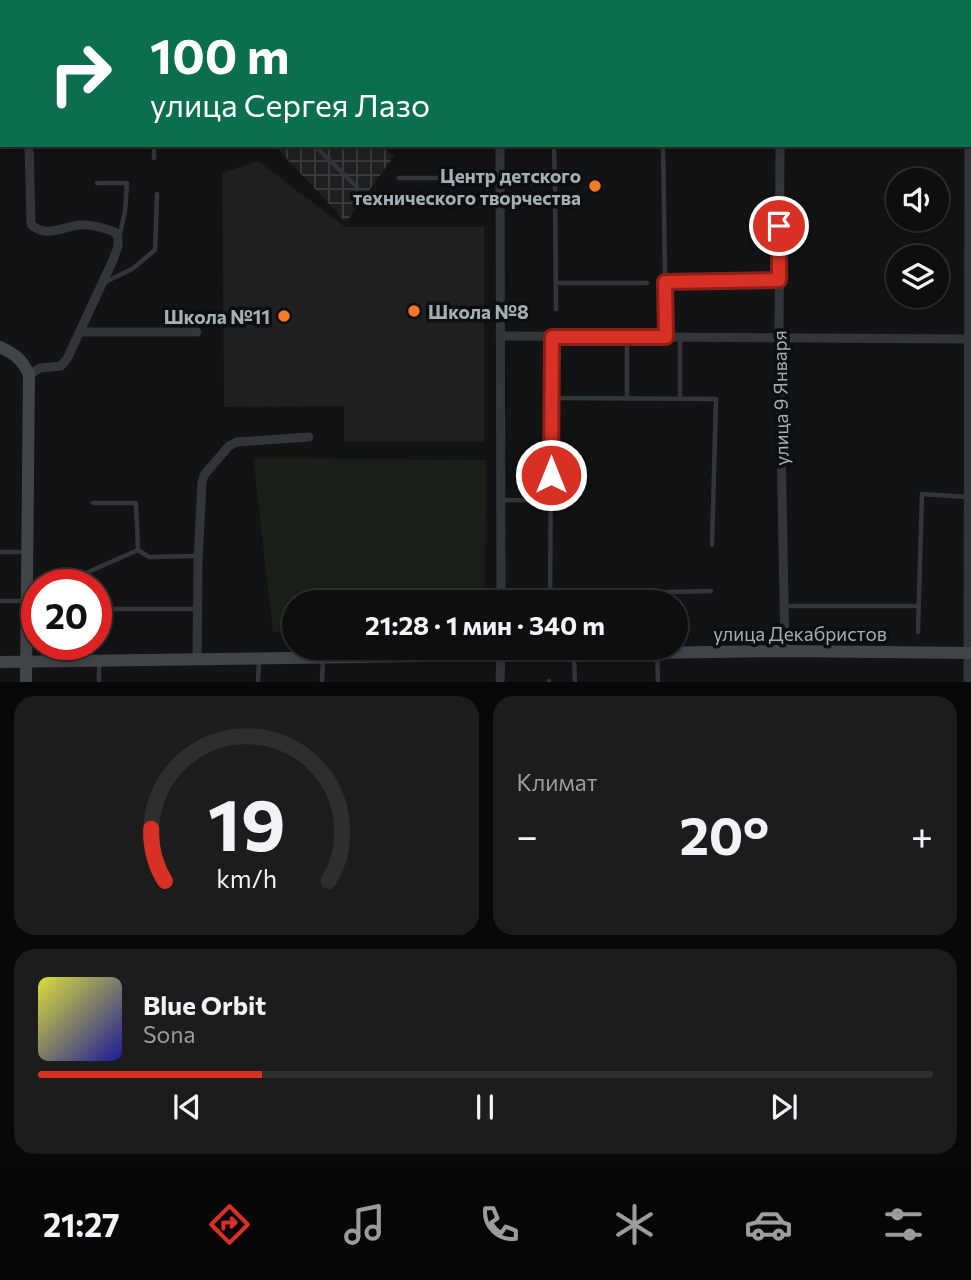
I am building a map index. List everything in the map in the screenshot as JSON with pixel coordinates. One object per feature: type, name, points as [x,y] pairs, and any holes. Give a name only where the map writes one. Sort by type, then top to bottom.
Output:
[{"type":"main road","points":[[0,347],[12,352],[24,362],[29,375],[27,569]]},
{"type":"main road","name":"улица Декабристов","points":[[688,653],[970,653]]},
{"type":"main road","name":"улица Декабристов","points":[[0,663],[282,659]]},
{"type":"main road","points":[[26,662],[26,681]]},
{"type":"street","points":[[29,147],[32,224],[36,230],[43,232],[82,225],[115,232],[118,238],[116,253],[80,332],[61,366],[40,368],[29,375]]},
{"type":"street","points":[[500,147],[501,590]]},
{"type":"street","name":"улица 9 Января","points":[[780,147],[779,337],[785,651]]},
{"type":"street","points":[[968,681],[971,403],[969,147]]},
{"type":"street","points":[[80,332],[197,332]]},
{"type":"street","points":[[500,337],[969,339]]},
{"type":"street","points":[[197,659],[198,556],[204,475],[229,446],[237,442],[309,437]]},
{"type":"street","points":[[500,681],[501,660]]},
{"type":"lane","points":[[154,147],[154,158]]},
{"type":"lane","points":[[316,147],[357,187]]},
{"type":"lane","points":[[554,147],[556,309]]},
{"type":"lane","points":[[663,147],[666,337]]},
{"type":"lane","points":[[399,178],[555,184]]},
{"type":"lane","points":[[97,183],[127,183],[125,212],[118,238]]},
{"type":"lane","points":[[102,283],[132,270],[155,250],[157,194]]},
{"type":"lane","points":[[665,282],[779,280]]},
{"type":"lane","points":[[556,283],[647,283]]},
{"type":"lane","points":[[550,590],[552,337]]},
{"type":"lane","points":[[627,337],[627,399]]},
{"type":"lane","points":[[680,337],[680,400]]},
{"type":"lane","points":[[551,398],[716,399],[712,545]]},
{"type":"lane","points":[[918,632],[922,494],[968,497]]},
{"type":"lane","points":[[500,500],[551,501]]},
{"type":"lane","points":[[93,503],[136,503],[138,550]]},
{"type":"lane","points":[[138,550],[149,556],[198,556]]},
{"type":"lane","points":[[95,569],[138,550]]},
{"type":"lane","points":[[0,552],[26,552]]},
{"type":"lane","points":[[688,592],[711,591]]},
{"type":"lane","points":[[0,601],[21,605]]},
{"type":"lane","points":[[784,606],[919,606]]},
{"type":"lane","points":[[112,609],[197,609]]},
{"type":"lane","points":[[258,681],[259,659]]},
{"type":"lane","points":[[322,681],[323,660]]},
{"type":"lane","points":[[574,660],[575,681]]},
{"type":"lane","points":[[657,660],[658,681]]},
{"type":"lane","points":[[99,661],[99,681]]},
{"type":"shaded area","points":[[276,147],[382,147],[394,156],[346,222]]},
{"type":"shaded area","points":[[258,161],[345,227],[484,227],[484,442],[344,442],[344,406],[224,407],[222,173]]},
{"type":"shaded area","points":[[253,458],[486,460],[485,590],[282,590],[282,632],[273,632]]},
{"type":"place","name":"Центр детского технического творчества","points":[[595,186]]},
{"type":"place","name":"Школа №8","points":[[414,311]]},
{"type":"place","name":"Школа №11","points":[[284,316]]},
{"type":"route","points":[[551,475],[552,337],[666,337],[665,282],[779,280],[779,226]]}]
